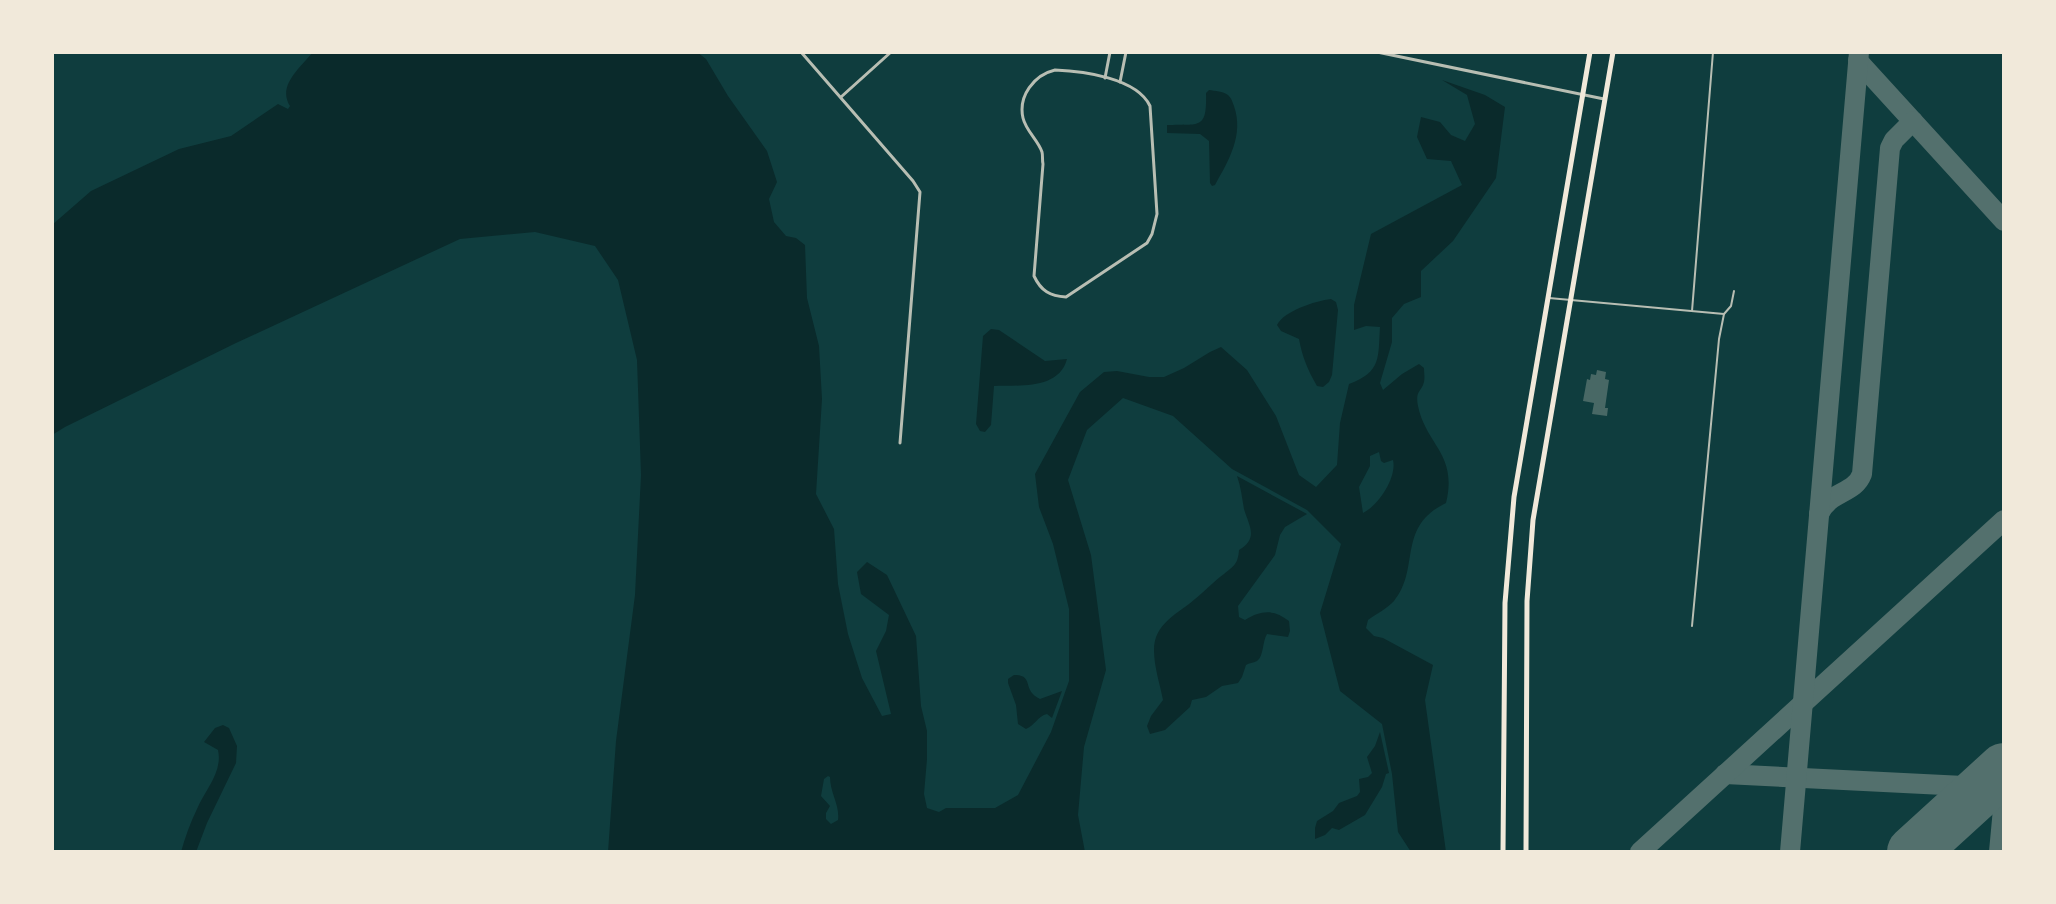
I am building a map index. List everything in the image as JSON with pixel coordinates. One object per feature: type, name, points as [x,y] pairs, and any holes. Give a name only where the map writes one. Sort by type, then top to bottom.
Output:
[{"type":"main road","points":[[1503,852],[1504,651],[1514,497],[1590,52]]},
{"type":"main road","points":[[1526,852],[1529,563],[1538,485],[1613,52]]},
{"type":"street","points":[[801,52],[920,192],[900,443]]},
{"type":"street","points":[[841,97],[891,52]]},
{"type":"street","points":[[1105,78],[1110,52]]},
{"type":"street","points":[[1120,82],[1126,52]]},
{"type":"street","points":[[1377,52],[1605,99]]},
{"type":"street","points":[[1055,70],[1069,70],[1120,82],[1135,88],[1150,106],[1157,214],[1152,234],[1139,249],[1074,292],[1066,297],[1055,296],[1046,293],[1034,276],[1043,164],[1042,151],[1022,117],[1023,103],[1034,80],[1055,70]]},
{"type":"lane","points":[[1692,311],[1713,52]]},
{"type":"lane","points":[[1692,626],[1719,339],[1724,314],[1731,306],[1734,291]]},
{"type":"lane","points":[[1548,298],[1724,314]]},
{"type":"water","points":[[313,52],[697,52],[706,59],[767,151],[777,182],[769,199],[774,222],[786,236],[796,238],[805,245],[807,298],[819,346],[822,399],[816,494],[834,529],[838,584],[848,634],[862,678],[882,716],[891,714],[876,651],[886,631],[889,615],[861,594],[857,572],[867,562],[887,575],[916,636],[921,706],[927,731],[924,794],[927,808],[939,812],[946,808],[995,808],[1018,795],[1051,732],[1069,681],[1069,609],[1053,544],[1039,507],[1035,474],[1080,392],[1104,372],[1164,377],[1221,347],[1247,370],[1276,416],[1299,475],[1316,487],[1337,465],[1340,423],[1349,384],[1373,369],[1378,355],[1380,327],[1366,326],[1354,330],[1354,305],[1371,234],[1462,185],[1451,161],[1427,159],[1417,137],[1421,117],[1440,122],[1451,135],[1465,141],[1475,124],[1467,95],[1442,80],[1485,95],[1505,107],[1496,178],[1453,241],[1421,271],[1421,297],[1404,304],[1392,318],[1392,342],[1380,383],[1383,390],[1419,364],[1424,368],[1418,406],[1448,473],[1446,503],[1421,524],[1411,549],[1402,588],[1391,604],[1368,620],[1366,628],[1374,636],[1433,665],[1425,700],[1446,852],[1411,852],[1398,832],[1392,774],[1382,724],[1340,691],[1320,613],[1341,544],[1307,510],[1232,469],[1173,416],[1123,398],[1087,430],[1068,480],[1091,555],[1106,670],[1084,747],[1078,815],[1085,852],[608,852],[616,741],[635,595],[641,475],[637,360],[618,280],[595,246],[535,232],[460,239],[236,343],[52,435],[52,225],[91,191],[179,149],[231,136],[278,104],[288,109],[288,84]],"holes":[[[1379,452],[1381,461],[1393,460],[1394,467],[1381,497],[1363,513],[1359,487],[1370,466],[1370,456]],[[828,776],[838,815],[838,820],[831,824],[826,819],[830,806],[821,796],[824,779]]]},
{"type":"water","points":[[1209,90],[1228,95],[1237,117],[1236,137],[1230,157],[1212,186],[1209,141],[1200,134],[1167,133],[1167,125],[1194,124],[1203,119]]},
{"type":"water","points":[[1331,299],[1336,302],[1338,310],[1332,375],[1323,387],[1317,386],[1311,375],[1299,339],[1281,331],[1277,325],[1293,311]]},
{"type":"water","points":[[991,329],[999,330],[1045,361],[1067,359],[1063,369],[1047,381],[994,386],[991,425],[985,432],[980,431],[976,424],[983,336]]},
{"type":"water","points":[[1237,476],[1307,514],[1285,527],[1275,555],[1238,606],[1239,617],[1245,620],[1267,612],[1283,617],[1289,621],[1288,637],[1267,634],[1259,659],[1246,665],[1238,683],[1222,686],[1206,697],[1192,700],[1190,707],[1165,730],[1150,734],[1147,726],[1163,700],[1154,656],[1158,633],[1168,620],[1233,567],[1239,550],[1251,536]]},
{"type":"water","points":[[1014,675],[1024,677],[1031,691],[1040,699],[1062,691],[1052,718],[1044,715],[1026,729],[1018,724],[1016,705],[1008,683]]},
{"type":"water","points":[[223,725],[229,728],[237,746],[236,763],[196,852],[181,852],[192,820],[218,766],[218,750],[204,742],[215,728]]},
{"type":"water","points":[[1380,732],[1389,773],[1365,815],[1339,830],[1332,828],[1315,839],[1317,821],[1339,803],[1357,796],[1360,792],[1359,779],[1372,773],[1367,757]]},
{"type":"building","points":[[1597,370],[1606,372],[1605,379],[1609,380],[1605,408],[1608,408],[1607,416],[1592,414],[1594,403],[1583,401],[1587,379],[1590,380],[1591,374],[1596,375]]},
{"type":"taxiway","points":[[1790,852],[1859,52]]},
{"type":"taxiway","points":[[1858,61],[2004,221]]},
{"type":"taxiway","points":[[1819,514],[1829,501],[1853,486],[1862,474],[1890,148],[1913,121]]},
{"type":"taxiway","points":[[1640,852],[2004,520]]},
{"type":"taxiway","points":[[1725,774],[2004,788]]},
{"type":"taxiway","points":[[1999,852],[2004,798]]},
{"type":"runway","points":[[1913,852],[2004,769]]}]
